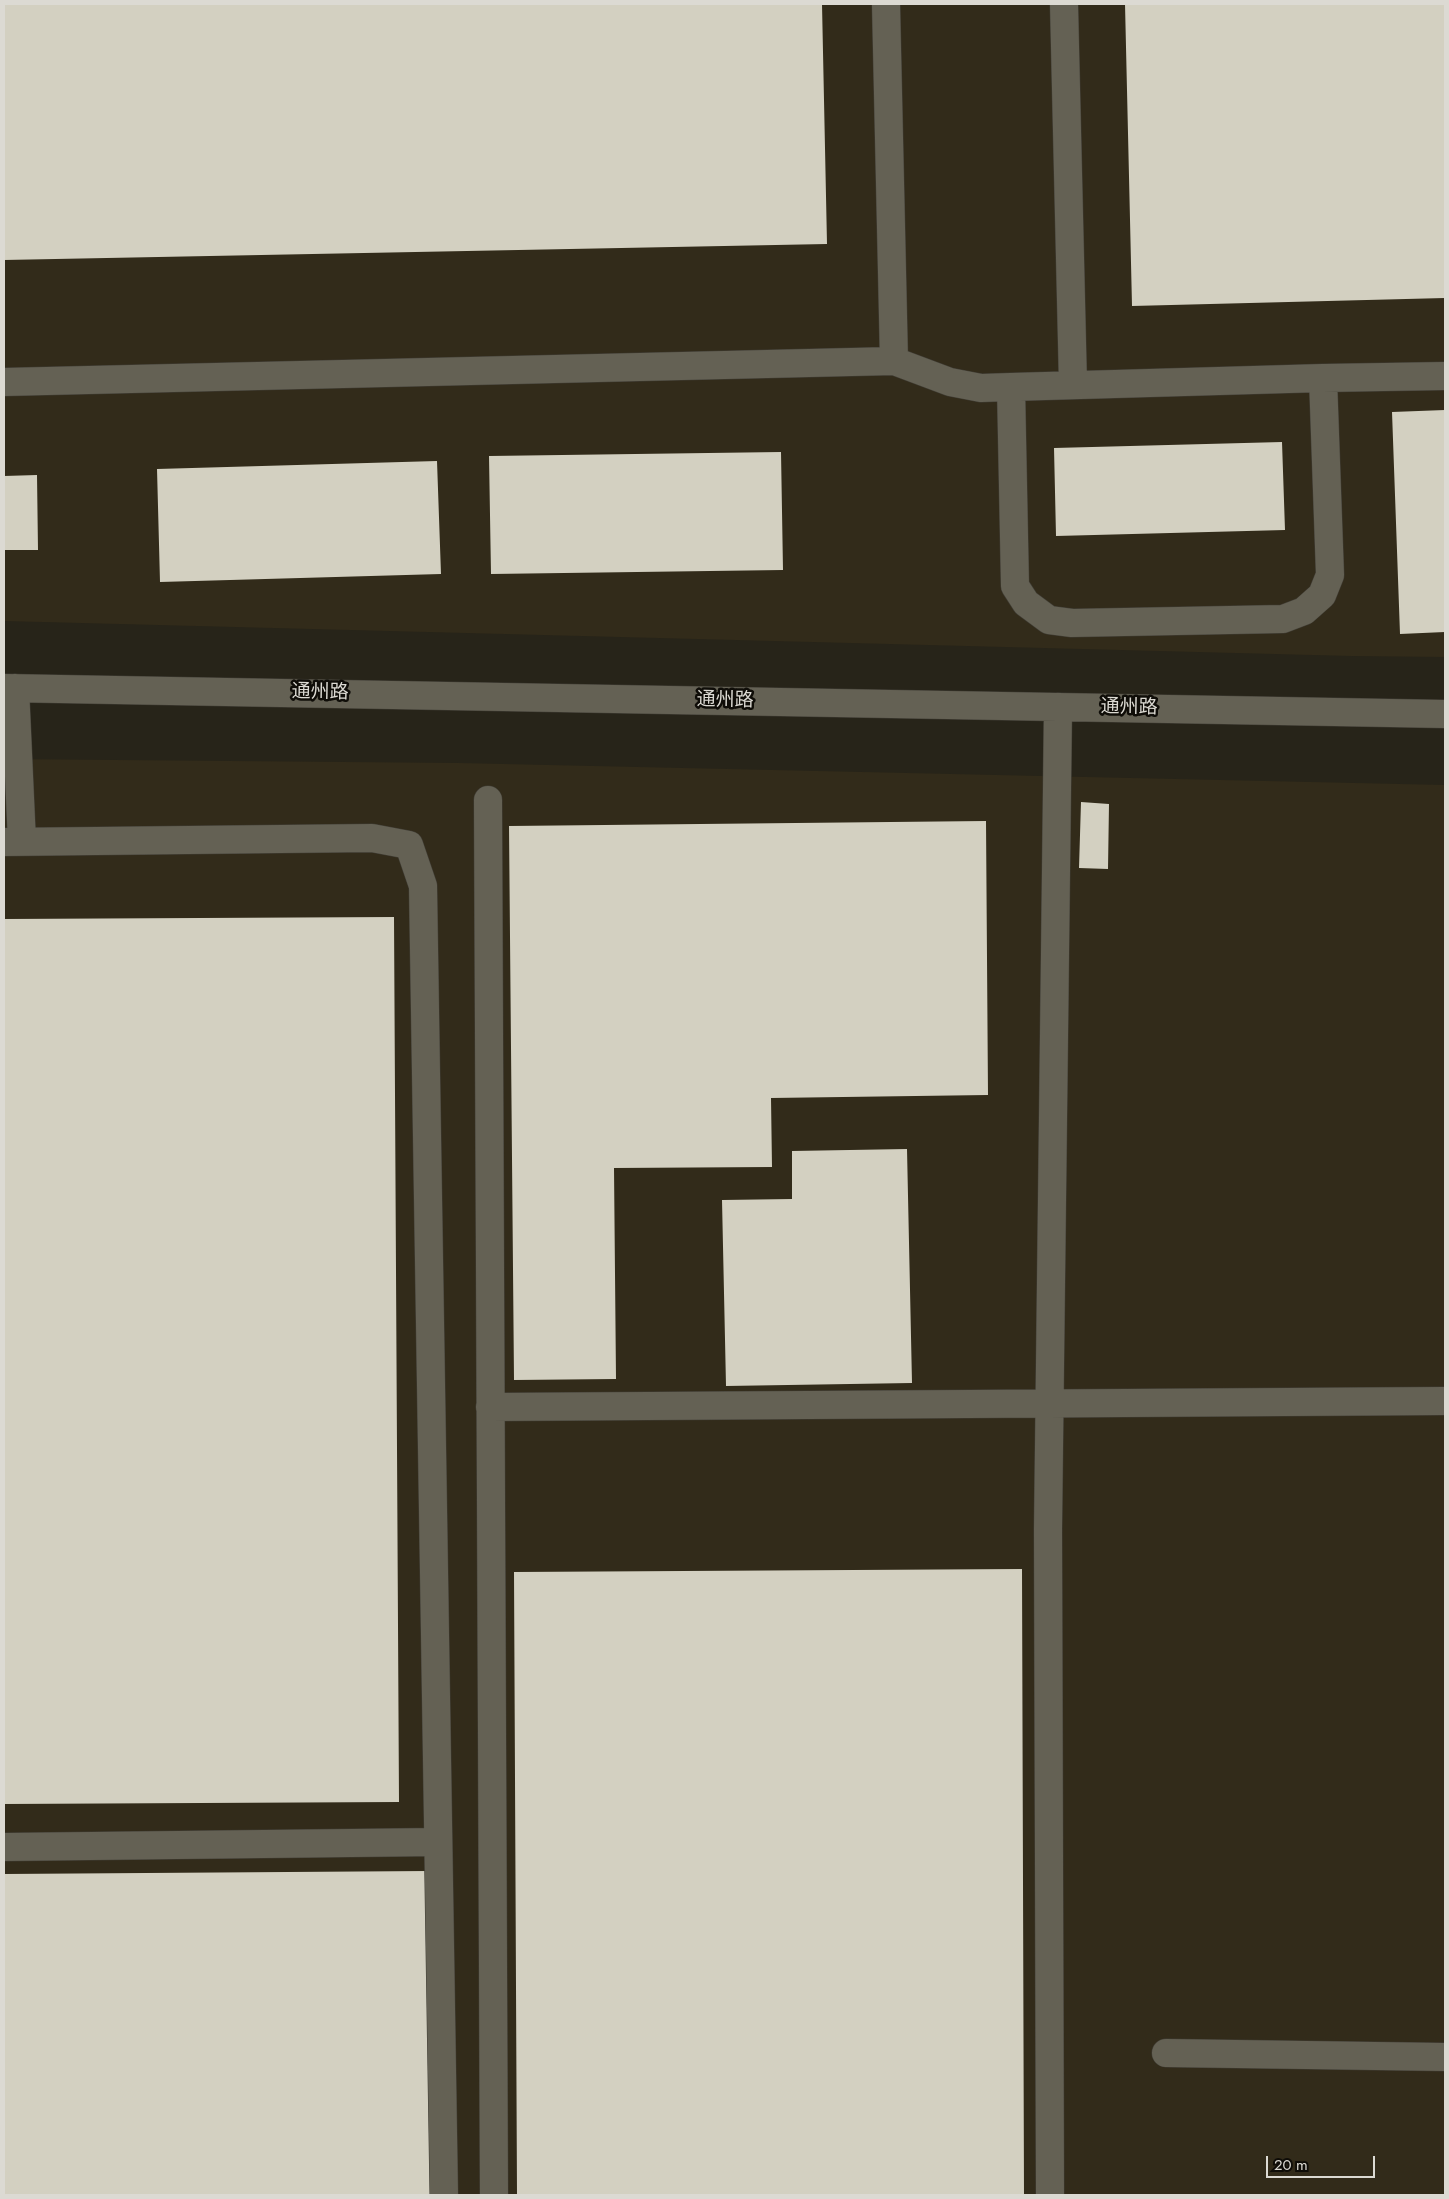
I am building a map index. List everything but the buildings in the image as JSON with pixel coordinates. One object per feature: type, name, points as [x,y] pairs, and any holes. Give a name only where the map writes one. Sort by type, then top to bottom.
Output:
[{"type":"street","points":[[886,4],[894,361]]},
{"type":"street","points":[[1064,4],[1073,385]]},
{"type":"street","points":[[4,382],[894,361],[950,382],[981,388],[1445,376]]},
{"type":"street","points":[[1011,387],[1015,586],[1026,603],[1050,620],[1072,623],[1283,619],[1304,612],[1322,595],[1330,576],[1323,378]]},
{"type":"street","points":[[9,688],[13,842],[372,838],[409,845],[423,886],[444,2195]]},
{"type":"street","name":"通州路","points":[[9,688],[1445,714]]},
{"type":"street","points":[[1050,2195],[1048,1529],[1058,707]]},
{"type":"street","points":[[488,800],[494,2195]]},
{"type":"street","points":[[490,1407],[1445,1401]]},
{"type":"street","points":[[4,1847],[438,1842]]},
{"type":"street","points":[[1166,2053],[1445,2057]]},
{"type":"shaded area","points":[[4,4],[1445,4],[1445,657],[4,621]]},
{"type":"shaded area","points":[[4,759],[459,763],[1445,785],[1445,2195],[4,2195]]}]
